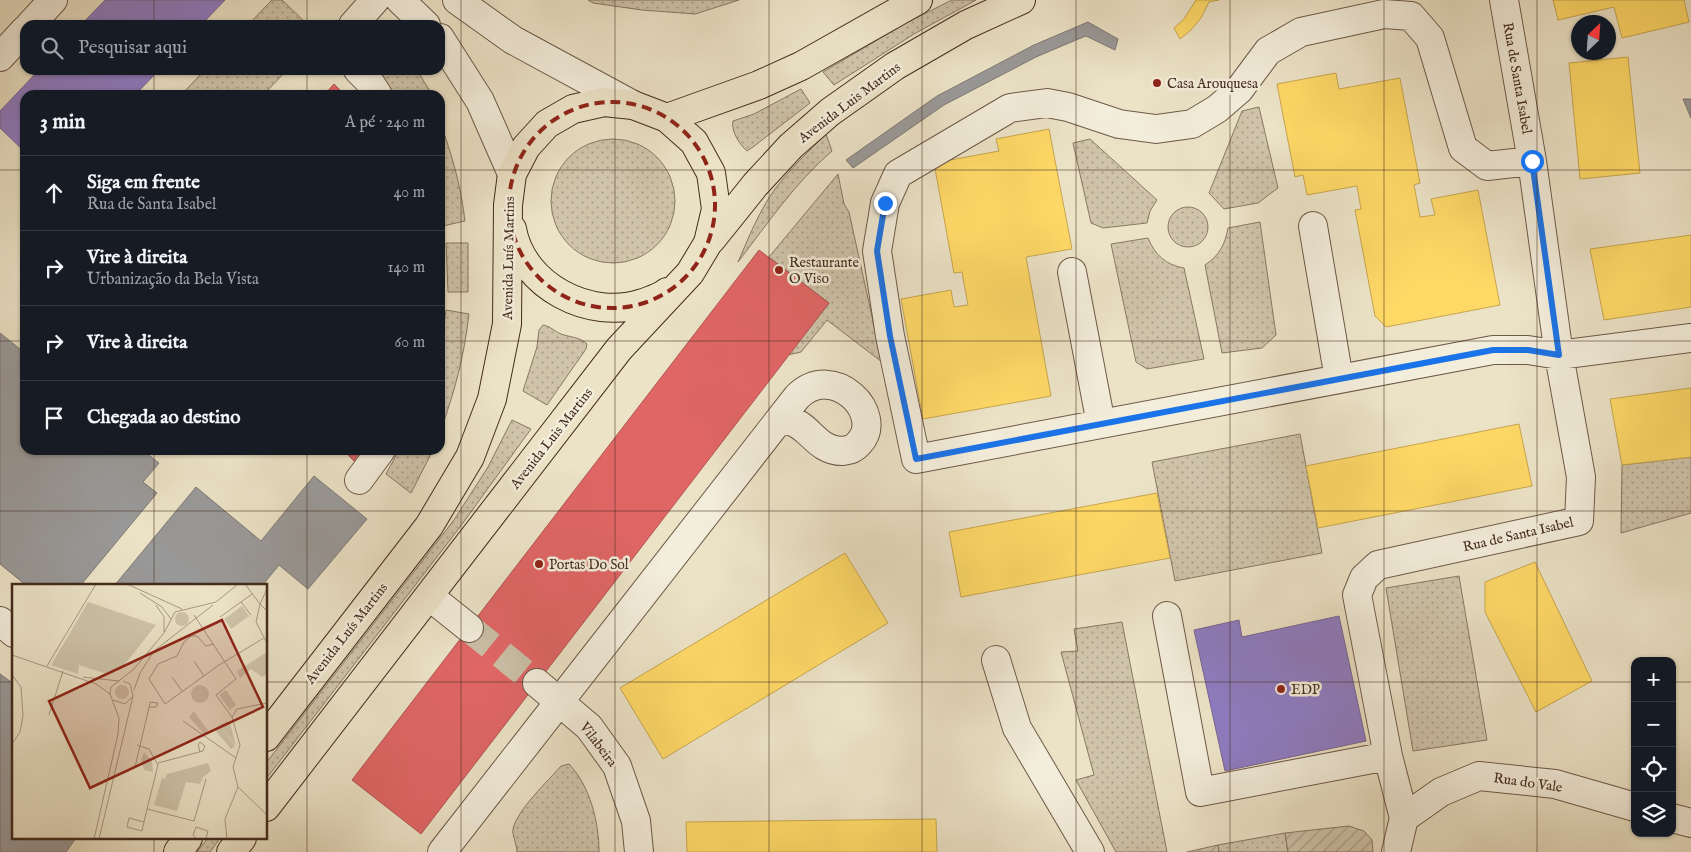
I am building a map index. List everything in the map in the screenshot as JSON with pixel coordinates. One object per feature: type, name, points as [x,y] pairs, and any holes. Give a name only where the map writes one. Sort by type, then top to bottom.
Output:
[{"type":"main road","points":[[508,205],[514,240],[532,271],[559,294],[592,307],[628,308],[662,296],[690,273],[708,243],[716,209],[711,173],[694,142],[667,118],[759,85],[801,66],[918,0]]},
{"type":"main road","name":"Avenida Luis Martins","points":[[708,243],[755,185],[791,146],[830,112],[895,66],[966,25],[1021,0]]},
{"type":"main road","name":"Avenida Luís Martins","points":[[268,734],[429,526],[470,457],[492,399],[507,324],[508,205],[512,174],[526,147],[547,124],[574,108],[604,102],[632,105],[667,118]]},
{"type":"main road","name":"Avenida Luis Martins","points":[[268,804],[619,349],[690,273]]},
{"type":"main road","points":[[231,852],[240,840]]},
{"type":"street","points":[[35,20],[53,0]]},
{"type":"street","points":[[357,20],[375,0]]},
{"type":"street","points":[[400,0],[421,20]]},
{"type":"street","points":[[457,0],[513,40],[632,105]]},
{"type":"street","name":"Rua de Santa Isabel","points":[[1404,818],[1388,756],[1357,595],[1364,578],[1378,565],[1579,521],[1581,477],[1559,355],[1532,161],[1504,0]]},
{"type":"street","points":[[1532,161],[1488,166],[1462,148],[1430,38],[1411,16],[1384,14],[1301,32],[1268,51],[1239,90],[1217,109],[1192,124],[1156,129],[1119,124],[1047,102],[1010,108],[898,174],[885,203],[877,251],[890,336],[916,459],[1493,350],[1528,350],[1559,355],[1691,338]]},
{"type":"street","points":[[0,57],[20,35]]},
{"type":"street","points":[[445,46],[480,101],[512,174]]},
{"type":"street","points":[[363,75],[375,90]]},
{"type":"street","points":[[1313,226],[1339,379]]},
{"type":"street","points":[[1072,272],[1101,424]]},
{"type":"street","points":[[442,852],[779,422]]},
{"type":"street","points":[[359,480],[377,455]]},
{"type":"street","points":[[429,596],[469,628]]},
{"type":"street","points":[[1167,616],[1200,792],[1388,756]]},
{"type":"street","points":[[0,621],[12,630]]},
{"type":"street","points":[[996,660],[1017,728],[1090,852]]},
{"type":"street","name":"Vilabeira","points":[[537,683],[589,727],[617,766],[636,821],[639,852]]},
{"type":"street","name":"Rua do Vale","points":[[1404,818],[1441,792],[1479,776],[1555,784],[1631,806]]},
{"type":"street","points":[[1396,852],[1404,818]]},
{"type":"street","points":[[1676,819],[1691,824]]},
{"type":"highlighted area","points":[[604,102],[633,105],[667,118],[694,142],[711,173],[716,209],[708,243],[690,273],[662,296],[628,308],[592,307],[559,294],[532,271],[514,240],[508,205],[512,174],[526,147],[547,124],[573,109]]},
{"type":"shaded area","points":[[272,0],[282,0],[303,20],[253,20]]},
{"type":"shaded area","points":[[588,0],[739,0],[695,14],[642,10],[593,3]]},
{"type":"shaded area","points":[[952,0],[976,0],[914,34],[834,85],[823,72],[908,22]]},
{"type":"shaded area","points":[[200,75],[282,75],[268,90],[186,90]]},
{"type":"shaded area","points":[[380,75],[420,75],[429,90],[391,90]]},
{"type":"shaded area","points":[[801,89],[810,103],[747,151],[736,137],[733,121],[754,114]]},
{"type":"shaded area","points":[[1259,107],[1278,188],[1258,203],[1224,209],[1209,193],[1242,111]]},
{"type":"shaded area","points":[[826,134],[832,151],[793,190],[738,262],[769,197],[793,168]]},
{"type":"shaded area","points":[[445,137],[456,171],[465,221],[445,226]]},
{"type":"shaded area","points":[[613,139],[637,143],[657,157],[671,177],[675,201],[671,225],[657,245],[637,259],[613,263],[589,259],[569,245],[555,225],[551,201],[555,177],[569,157],[589,143]]},
{"type":"shaded area","points":[[1090,139],[1157,200],[1150,211],[1147,223],[1103,228],[1091,223],[1073,143]]},
{"type":"shaded area","points":[[838,174],[844,204],[849,212],[882,362],[827,320],[801,352],[788,355],[829,303],[769,257]]},
{"type":"shaded area","points":[[1192,207],[1199,210],[1205,216],[1208,227],[1207,235],[1199,244],[1192,247],[1184,247],[1177,244],[1169,235],[1168,223],[1171,216],[1180,208]]},
{"type":"shaded area","points":[[1260,222],[1276,335],[1262,348],[1222,353],[1205,265],[1221,249],[1228,228]]},
{"type":"shaded area","points":[[1148,238],[1162,258],[1178,267],[1184,268],[1204,359],[1147,369],[1136,362],[1111,244]]},
{"type":"shaded area","points":[[446,243],[468,243],[468,292],[448,292]]},
{"type":"shaded area","points":[[446,310],[469,314],[458,374],[445,417]]},
{"type":"shaded area","points":[[543,325],[587,344],[586,349],[547,405],[523,391],[537,347],[539,330]]},
{"type":"shaded area","points":[[512,420],[531,429],[460,527],[268,776],[268,760],[454,520],[488,467]]},
{"type":"shaded area","points":[[1300,434],[1322,553],[1175,581],[1152,462]]},
{"type":"shaded area","points":[[396,455],[430,455],[411,493],[386,474]]},
{"type":"shaded area","points":[[1691,457],[1691,513],[1621,533],[1622,465]]},
{"type":"shaded area","points":[[1459,576],[1487,740],[1413,751],[1386,588]]},
{"type":"shaded area","points":[[1122,622],[1167,852],[1116,852],[1076,780],[1094,775],[1061,652],[1078,651],[1074,629]]},
{"type":"shaded area","points":[[569,764],[583,783],[592,805],[599,841],[599,852],[517,852],[513,829],[520,813],[561,766]]},
{"type":"shaded area","points":[[1349,826],[1364,831],[1372,840],[1373,852],[1288,852],[1285,833]]},
{"type":"shaded area","points":[[1285,833],[1288,852],[1219,852],[1218,845]]},
{"type":"shaded area","points":[[206,840],[219,840],[210,852],[197,852]]},
{"type":"shaded area","points":[[1218,845],[1219,852],[1187,852]]},
{"type":"building: Moradias","points":[[1196,0],[1219,0],[1209,2],[1201,18],[1180,39],[1174,28],[1184,19]]},
{"type":"building: Moradias","points":[[1553,0],[1684,0],[1689,22],[1622,38],[1614,7],[1580,15],[1571,15],[1571,17],[1558,20]]},
{"type":"building: Moradias","points":[[1628,57],[1640,173],[1580,179],[1569,63],[1616,60],[1616,58]]},
{"type":"building: Moradias","points":[[1336,73],[1339,89],[1400,78],[1420,183],[1414,185],[1420,217],[1435,215],[1431,199],[1478,190],[1500,305],[1386,327],[1375,316],[1355,210],[1361,209],[1357,186],[1307,195],[1303,175],[1295,177],[1277,84]]},
{"type":"building: Moradias","points":[[1049,129],[1072,249],[1026,257],[1051,396],[923,419],[901,299],[951,290],[954,307],[968,305],[962,272],[954,273],[934,163],[999,151],[996,139]]},
{"type":"building: Moradias","points":[[1691,235],[1691,307],[1604,320],[1590,249]]},
{"type":"building: Moradias","points":[[1691,388],[1691,457],[1622,465],[1610,399]]},
{"type":"building: Moradias","points":[[1519,424],[1532,486],[1318,528],[1306,466]]},
{"type":"building: Moradias","points":[[1157,493],[1170,558],[961,597],[949,532]]},
{"type":"building: Moradias","points":[[845,553],[888,623],[663,759],[620,688]]},
{"type":"building: Moradias","points":[[1535,562],[1592,681],[1536,712],[1485,612],[1485,582]]},
{"type":"building: Moradias","points":[[936,819],[937,852],[687,852],[686,822]]},
{"type":"building: Comércio","points":[[334,84],[340,90],[329,90]]},
{"type":"building: Comércio","points":[[759,250],[829,303],[421,834],[352,780]]},
{"type":"building: Comércio","points":[[348,455],[358,455],[354,461]]},
{"type":"building: Escritórios","points":[[105,0],[225,0],[206,20],[86,20]]},
{"type":"building: Escritórios","points":[[34,75],[154,75],[140,90],[20,90],[20,147],[0,128],[0,111]]},
{"type":"building: Escritórios","name":"EDP","points":[[1339,616],[1366,741],[1225,771],[1194,630],[1239,620],[1242,637]]},
{"type":"building: Indústria","points":[[1088,22],[1118,39],[1115,50],[1086,36],[1076,40],[1036,57],[944,105],[853,168],[846,160],[937,96],[1034,45]]},
{"type":"building: Indústria","points":[[1683,99],[1691,99],[1691,118]]},
{"type":"building: Indústria","points":[[0,333],[20,349],[20,455],[149,455],[159,463],[143,482],[157,493],[82,584],[25,584],[0,564]]},
{"type":"building: Indústria","points":[[314,476],[367,519],[308,589],[279,565],[264,584],[116,584],[196,487],[261,541]]},
{"type":"building: Indústria","points":[[0,674],[12,683],[12,840],[75,840],[66,852],[0,852]]},
{"type":"tunnel","points":[[469,628],[537,683]]},
{"type":"place","name":"Casa Arouquesa","points":[[1157,83]]},
{"type":"place","name":"Restaurante O Viso","points":[[779,270]]},
{"type":"place","name":"Portas Do Sol","points":[[539,564]]},
{"type":"place","name":"EDP","points":[[1281,689]]},
{"type":"route","points":[[885,203],[877,251],[890,336],[916,459],[1493,350],[1528,350],[1559,355],[1532,161]]}]
